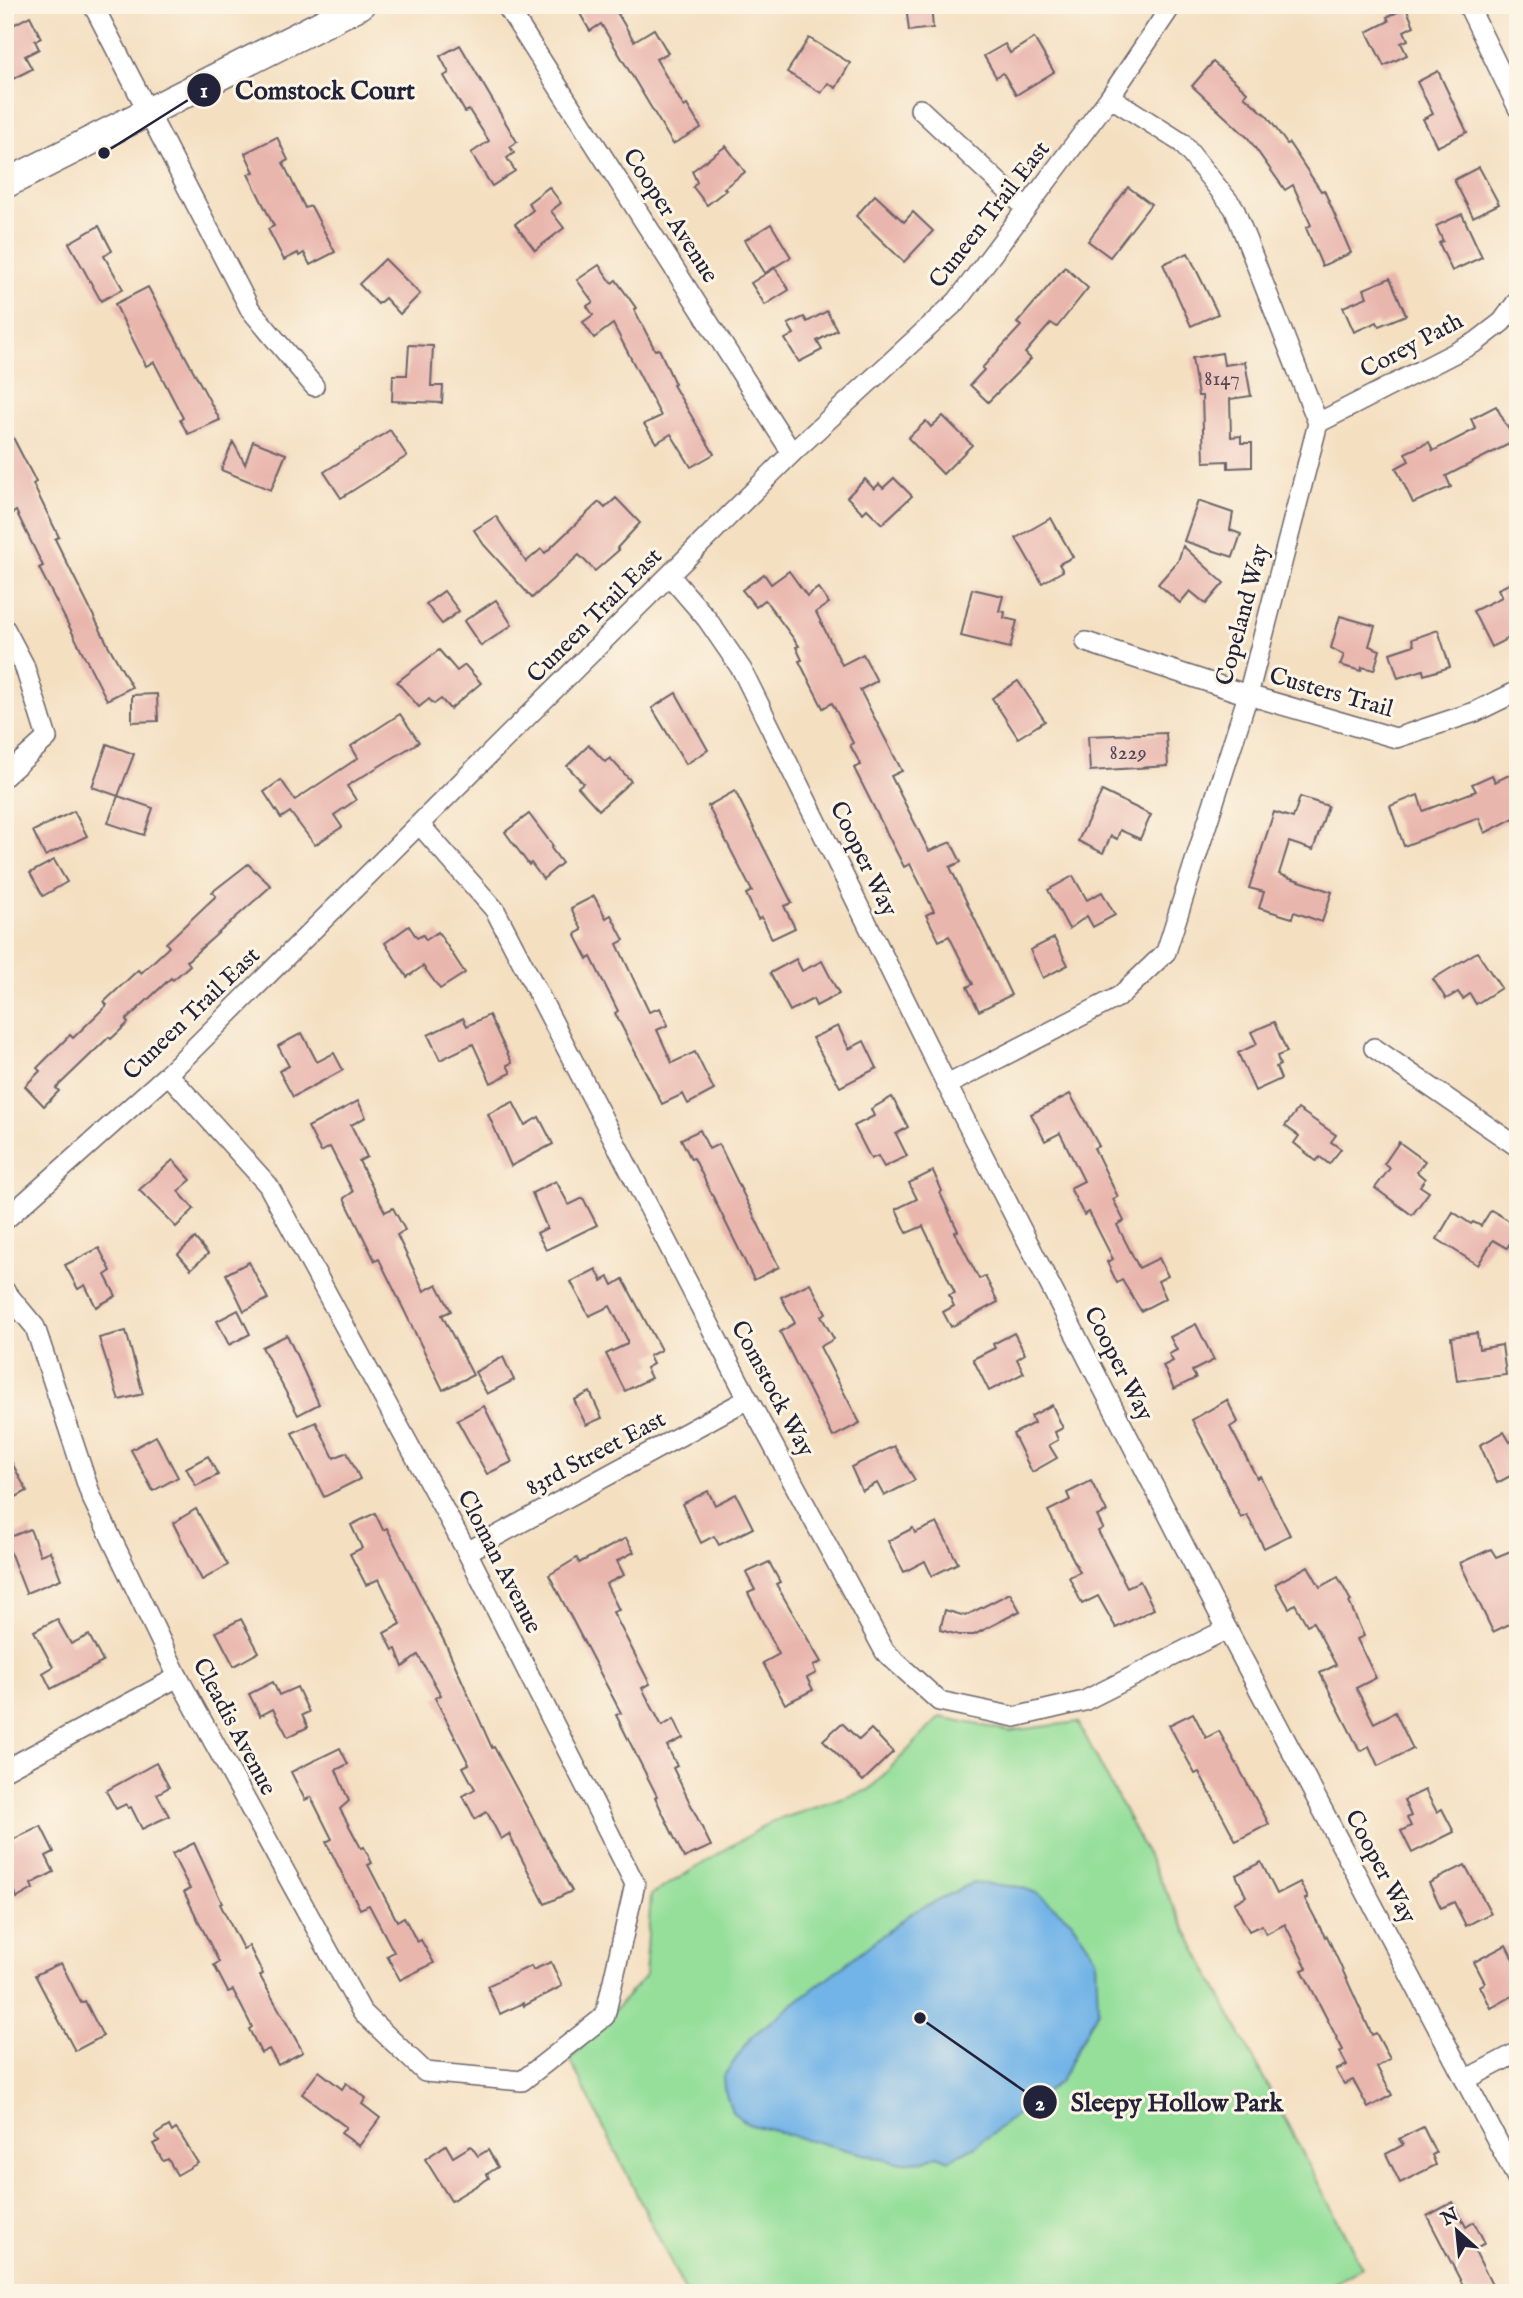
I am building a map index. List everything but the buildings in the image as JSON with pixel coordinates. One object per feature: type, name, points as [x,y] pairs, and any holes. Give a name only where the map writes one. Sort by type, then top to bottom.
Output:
[{"type":"street","points":[[93,5],[250,309],[314,386]]},
{"type":"street","points":[[5,184],[360,5]]},
{"type":"street","name":"Cooper Avenue","points":[[506,5],[792,453]]},
{"type":"street","name":"Cuneen Trail East","points":[[5,1220],[168,1074],[792,453],[957,301],[1110,97],[1172,5]]},
{"type":"street","points":[[1468,5],[1518,107]]},
{"type":"street","points":[[1110,97],[1182,143],[1234,208],[1318,423]]},
{"type":"street","points":[[920,109],[1026,208]]},
{"type":"street","name":"Corey Path","points":[[1318,423],[1476,342],[1502,322],[1518,300]]},
{"type":"street","name":"Copeland Way","points":[[947,1085],[1119,996],[1166,952],[1248,695],[1318,423]]},
{"type":"street","name":"Cooper Way","points":[[670,576],[707,620],[742,670],[947,1085],[1227,1629],[1518,2180]]},
{"type":"street","points":[[5,629],[24,665],[47,738],[5,776]]},
{"type":"street","name":"Custers Trail","points":[[1086,642],[1248,695],[1396,738],[1475,712],[1518,691]]},
{"type":"street","name":"Comstock Way","points":[[420,825],[495,910],[748,1399],[885,1652],[939,1701],[1015,1717],[1084,1701],[1227,1629]]},
{"type":"street","points":[[1374,1048],[1518,1147]]},
{"type":"street","name":"Cloman Avenue","points":[[168,1074],[268,1185],[467,1552],[635,1884],[605,2016],[522,2081]]},
{"type":"street","name":"Cleadis Avenue","points":[[5,1291],[35,1327],[91,1496],[178,1677],[362,2012],[425,2071],[522,2081]]},
{"type":"street","name":"83rd Street East","points":[[467,1552],[748,1399]]},
{"type":"street","points":[[5,1770],[178,1677]]},
{"type":"street","points":[[1465,2080],[1518,2052]]},
{"type":"green space","points":[[940,1717],[1009,1731],[1078,1722],[1362,2267],[1317,2293],[686,2293],[570,2060],[645,1976],[651,1895],[771,1822],[869,1790]]},
{"type":"water","points":[[972,1883],[1021,1887],[1039,1894],[1071,1921],[1096,1957],[1098,2010],[1060,2081],[976,2146],[949,2160],[938,2155],[925,2161],[897,2163],[748,2124],[732,2112],[723,2077],[752,2036],[911,1913]]},
{"type":"place","name":"Comstock Court","points":[[104,153]]},
{"type":"place","name":"Sleepy Hollow Park","points":[[920,2018]]}]
